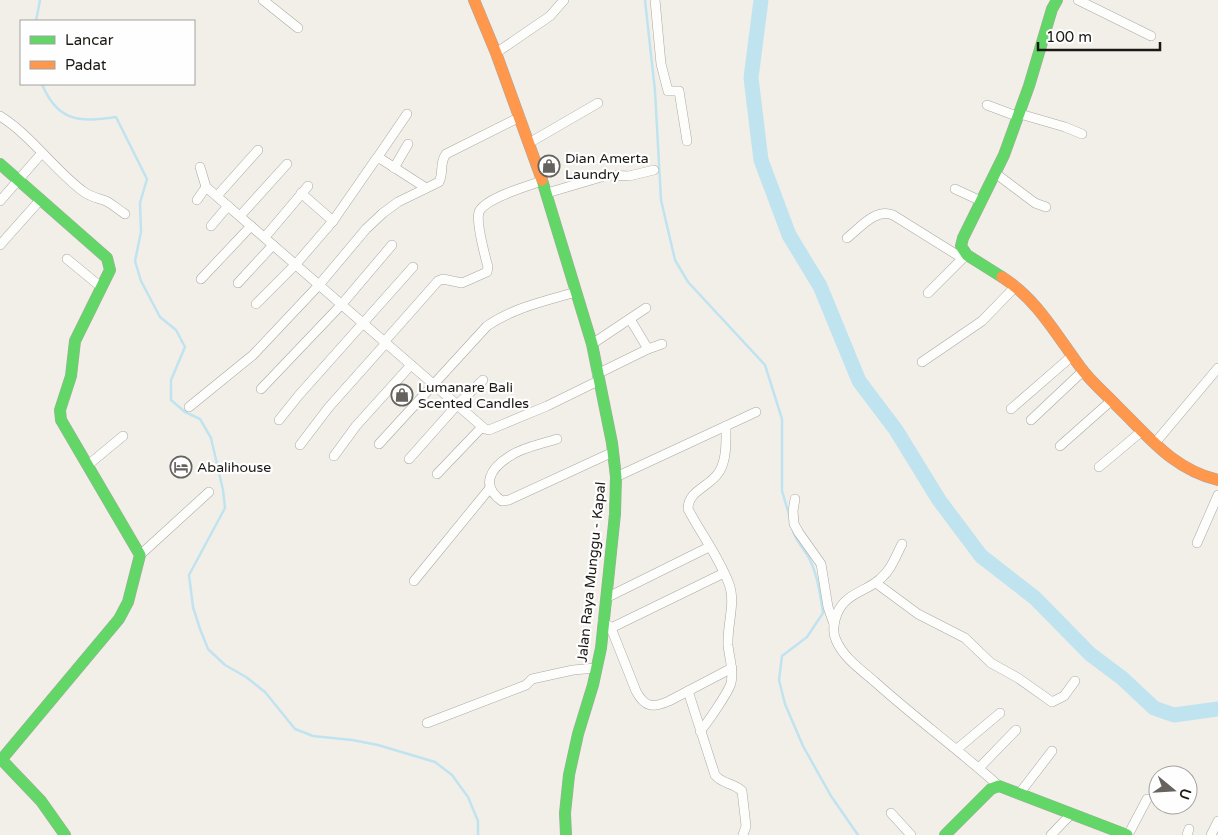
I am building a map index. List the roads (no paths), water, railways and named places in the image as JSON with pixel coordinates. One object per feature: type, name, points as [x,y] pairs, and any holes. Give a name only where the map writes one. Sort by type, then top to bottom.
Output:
[{"type":"street","points":[[263,0],[298,28]]},
{"type":"street","name":"Jalan Raya Munggu - Kapal","points":[[474,0],[496,53],[547,193],[592,344],[608,417],[616,476],[606,598],[607,625],[578,734],[569,776],[565,813],[566,835]]},
{"type":"street","points":[[496,53],[550,16],[564,0]]},
{"type":"street","points":[[655,0],[661,64],[668,91],[679,91],[688,140]]},
{"type":"street","points":[[964,256],[963,238],[1004,155],[1019,116],[1052,10],[1057,0]]},
{"type":"street","points":[[1078,0],[1150,36]]},
{"type":"street","points":[[529,143],[598,103]]},
{"type":"street","points":[[987,105],[1019,116],[1065,127],[1082,134]]},
{"type":"street","points":[[256,304],[296,264],[332,221],[407,114]]},
{"type":"street","points":[[0,116],[11,123],[41,154],[84,192],[107,202],[125,214]]},
{"type":"street","points":[[189,407],[253,355],[319,285],[366,229],[383,213],[398,202],[440,180],[442,161],[446,154],[520,117]]},
{"type":"street","points":[[394,168],[408,144]]},
{"type":"street","points":[[217,196],[258,150]]},
{"type":"street","points":[[0,201],[41,154]]},
{"type":"street","points":[[377,158],[426,188]]},
{"type":"street","points":[[0,164],[107,258],[110,265],[110,270],[75,341],[72,350],[70,380],[60,407],[60,414],[61,420],[140,555]]},
{"type":"street","points":[[240,216],[287,164]]},
{"type":"street","points":[[200,167],[206,187],[484,429]]},
{"type":"street","points":[[547,193],[608,175],[630,176],[654,170]]},
{"type":"street","points":[[995,173],[1035,203],[1046,207]]},
{"type":"street","points":[[300,445],[329,407],[438,282],[443,278],[462,284],[486,274],[488,267],[480,230],[479,212],[485,205],[509,193],[542,181]]},
{"type":"street","points":[[264,237],[308,186]]},
{"type":"street","points":[[197,200],[206,187]]},
{"type":"street","points":[[954,189],[981,201]]},
{"type":"street","points":[[302,193],[332,221]]},
{"type":"street","points":[[0,246],[41,199]]},
{"type":"street","points":[[211,226],[228,206]]},
{"type":"street","points":[[847,238],[870,219],[884,212],[893,215],[1016,286],[1037,307],[1083,371],[1167,456],[1196,474],[1218,480]]},
{"type":"street","points":[[201,279],[251,226]]},
{"type":"street","points":[[238,283],[273,244]]},
{"type":"street","points":[[261,389],[342,304],[392,245]]},
{"type":"street","points":[[928,293],[964,256]]},
{"type":"street","points":[[67,259],[101,287]]},
{"type":"street","points":[[279,420],[413,266]]},
{"type":"street","points":[[922,362],[982,321],[1016,286]]},
{"type":"street","points":[[379,444],[487,326],[499,318],[541,302],[576,292]]},
{"type":"street","points":[[592,344],[646,308]]},
{"type":"street","points":[[630,319],[648,349]]},
{"type":"street","points":[[438,474],[484,429],[547,406],[648,349],[662,344]]},
{"type":"street","points":[[1012,409],[1072,356]]},
{"type":"street","points":[[334,456],[356,426],[411,365]]},
{"type":"street","points":[[1155,444],[1218,368]]},
{"type":"street","points":[[1031,420],[1083,371]]},
{"type":"street","points":[[409,459],[457,405],[483,380]]},
{"type":"street","points":[[1060,446],[1112,400]]},
{"type":"street","points":[[616,476],[756,412]]},
{"type":"street","points":[[700,731],[730,686],[732,668],[728,634],[732,597],[730,585],[688,510],[688,504],[691,496],[714,480],[721,470],[724,459],[726,426]]},
{"type":"street","points":[[1099,467],[1142,431]]},
{"type":"street","points":[[88,465],[123,436]]},
{"type":"street","points":[[557,439],[510,456],[491,475],[490,488],[500,499],[506,501],[613,452]]},
{"type":"street","points":[[414,581],[490,488]]},
{"type":"street","points":[[64,835],[41,801],[2,763],[119,619],[128,602],[140,555],[209,492]]},
{"type":"street","points":[[1197,543],[1218,495]]},
{"type":"street","points":[[795,499],[792,511],[794,524],[821,564],[828,607],[834,624],[835,638],[842,651],[888,694],[957,749],[999,786],[1127,835],[1147,799]]},
{"type":"street","points":[[834,624],[837,612],[848,598],[876,583],[885,574],[902,544]]},
{"type":"street","points":[[606,598],[710,547]]},
{"type":"street","points":[[724,573],[607,625],[636,692],[646,704],[652,706],[659,705],[732,668]]},
{"type":"street","points":[[876,583],[918,614],[965,638],[991,663],[1018,678],[1052,702],[1064,696],[1075,681]]},
{"type":"street","points":[[427,723],[526,685],[532,679],[572,670],[596,668]]},
{"type":"street","points":[[688,691],[715,775],[725,783],[735,786],[742,791],[746,826],[743,835]]},
{"type":"street","points":[[957,749],[1000,714]]},
{"type":"street","points":[[979,768],[1016,730]]},
{"type":"street","points":[[1019,794],[1052,751]]},
{"type":"street","points":[[945,835],[991,789],[999,786]]},
{"type":"street","points":[[891,813],[911,835]]},
{"type":"street","points":[[1051,835],[1071,814]]},
{"type":"street","points":[[1211,835],[1218,821]]},
{"type":"waterway","points":[[36,20],[40,0]]},
{"type":"waterway","points":[[645,0],[655,91],[661,200],[675,260],[688,282],[765,365],[782,419],[782,491],[790,518]]},
{"type":"waterway","points":[[761,0],[751,78],[761,160],[789,235],[820,286],[859,381],[896,430],[939,500],[981,556],[1035,598],[1090,654],[1122,678],[1154,708],[1174,715],[1218,709]]},
{"type":"waterway","points":[[42,85],[55,106],[71,117],[91,120],[116,117],[147,179],[140,203],[141,232],[135,261],[141,281],[160,317],[176,330],[185,347],[171,380],[171,400],[185,412],[200,419],[211,438],[223,490],[225,508],[189,575],[193,607],[208,649],[225,665],[246,677],[265,692],[295,729],[313,736],[378,745],[435,762],[452,775],[468,797],[478,821],[478,835]]},
{"type":"waterway","points":[[793,531],[815,572],[823,613],[807,637],[782,656],[779,680],[785,704],[803,746],[831,796],[858,835]]},
{"type":"place","name":"Dian Amerta Laundry","points":[[549,166]]},
{"type":"place","name":"Lumanare Bali Scented Candles","points":[[402,395]]},
{"type":"place","name":"Abalihouse","points":[[181,467]]}]
